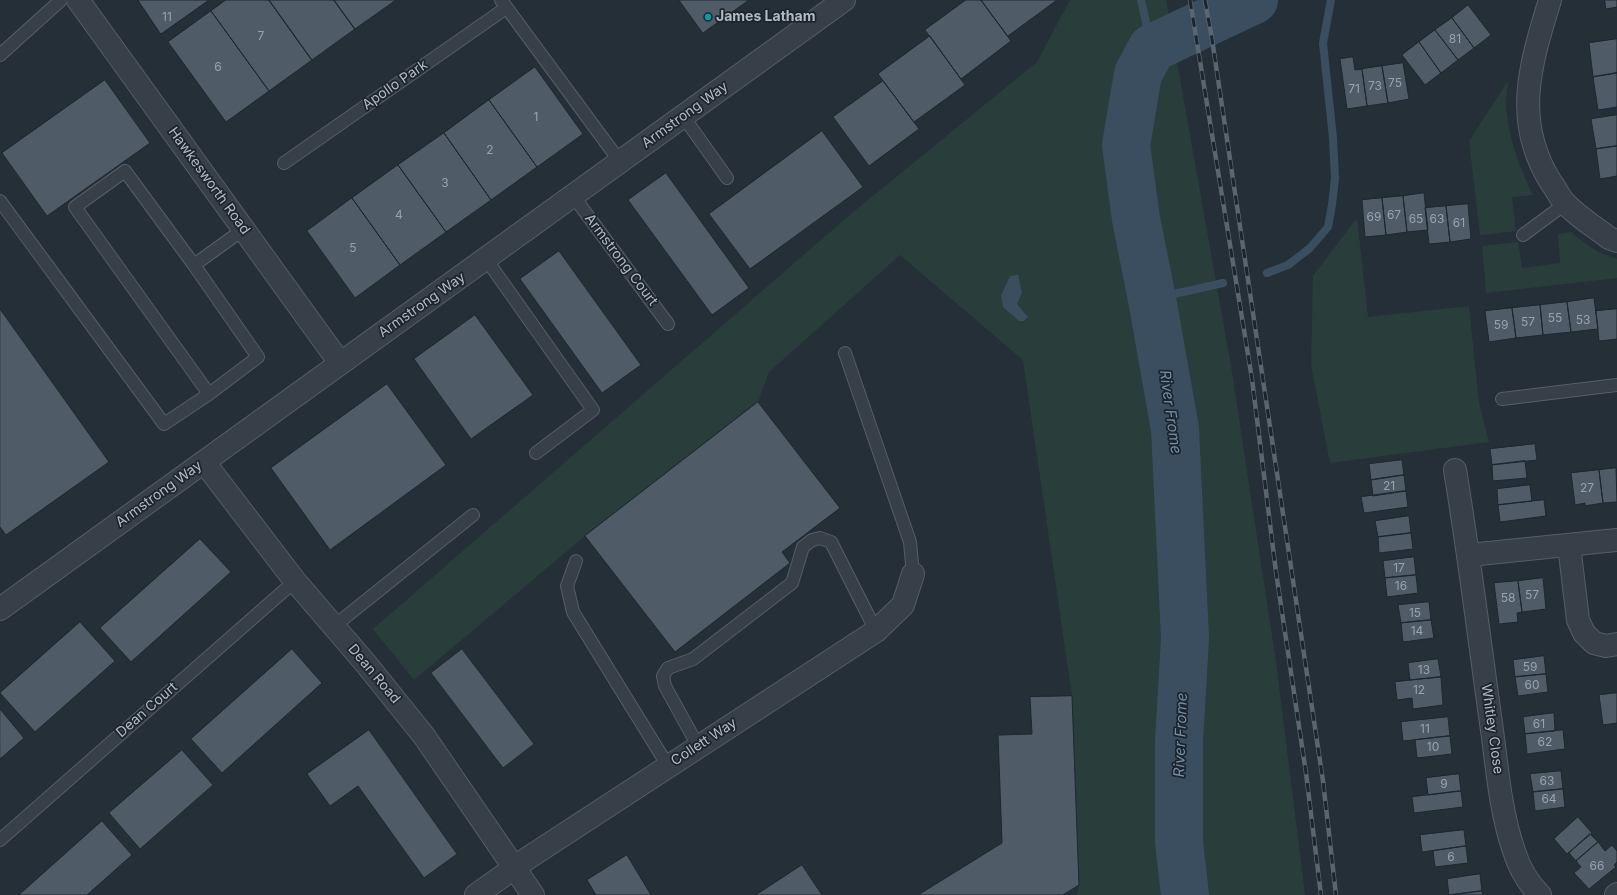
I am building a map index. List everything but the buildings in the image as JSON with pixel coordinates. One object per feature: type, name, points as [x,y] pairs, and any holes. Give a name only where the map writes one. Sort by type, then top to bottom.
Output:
[{"type":"street","name":"Hawkesworth Road","points":[[78,0],[340,363]]},
{"type":"street","name":"Armstrong Way","points":[[0,609],[340,363],[574,197],[844,0]]},
{"type":"street","points":[[1550,0],[1534,54],[1529,88],[1529,124],[1535,148],[1546,174],[1565,204],[1609,238],[1617,241]]},
{"type":"street","name":"Dean Road","points":[[204,462],[295,581],[367,665],[424,736],[533,895]]},
{"type":"street","name":"Whitley Close","points":[[1455,470],[1469,555],[1508,828],[1514,852],[1534,893]]},
{"type":"street","points":[[1469,555],[1617,540]]},
{"type":"street","points":[[1569,545],[1578,620],[1584,633],[1594,643],[1606,646],[1617,644]]},
{"type":"street","name":"Collett Way","points":[[476,895],[515,867],[876,630],[903,605],[913,574]]},
{"type":"lane","points":[[0,55],[61,0]]},
{"type":"lane","name":"Apollo Park","points":[[284,163],[504,4],[621,163]]},
{"type":"lane","points":[[684,116],[727,178]]},
{"type":"lane","points":[[0,201],[164,424],[209,394],[258,357],[194,264],[126,171],[75,207],[209,394]]},
{"type":"lane","name":"Armstrong Court","points":[[574,197],[668,324]]},
{"type":"lane","points":[[1522,236],[1565,204]]},
{"type":"lane","points":[[194,264],[244,229]]},
{"type":"lane","points":[[486,259],[593,410],[536,453]]},
{"type":"lane","points":[[845,353],[910,542],[913,574]]},
{"type":"lane","points":[[1502,399],[1617,385]]},
{"type":"lane","points":[[333,627],[473,515]]},
{"type":"lane","points":[[698,746],[665,686],[663,676],[668,668],[693,659],[792,583],[803,547],[812,540],[820,538],[831,542],[876,630]]},
{"type":"lane","points":[[576,561],[567,586],[573,612],[668,766]]},
{"type":"lane","name":"Dean Court","points":[[0,840],[295,581]]},
{"type":"green space","points":[[1070,0],[1166,0],[1231,366],[1276,662],[1305,895],[1077,895],[1079,885],[1072,696],[1023,360],[900,255],[769,372],[758,402],[585,536],[414,680],[373,629],[852,213],[1037,62]]},
{"type":"green space","points":[[1508,81],[1506,107],[1508,125],[1520,166],[1533,195],[1512,197],[1516,231],[1480,235],[1469,141]]},
{"type":"green space","points":[[1357,218],[1368,317],[1469,306],[1479,403],[1489,442],[1330,463],[1311,365],[1313,276]]},
{"type":"green space","points":[[1571,232],[1592,248],[1617,259],[1617,278],[1486,293],[1482,246],[1518,242],[1522,268],[1560,263],[1558,234]]},
{"type":"water","points":[[1018,275],[1022,293],[1017,304],[1028,317],[1024,321],[1019,321],[1003,307],[1001,296],[1010,276]]},
{"type":"waterway","points":[[1141,0],[1152,48]]},
{"type":"waterway","name":"River Frome","points":[[1185,895],[1179,842],[1179,741],[1185,638],[1175,429],[1136,219],[1126,145],[1138,74],[1152,48],[1254,0]]},
{"type":"waterway","points":[[1267,273],[1288,265],[1310,248],[1328,227],[1335,178],[1333,138],[1323,43],[1331,0]]},
{"type":"waterway","points":[[1152,299],[1223,283]]},
{"type":"railway","points":[[1190,0],[1252,379],[1276,572],[1306,773],[1321,895]]},
{"type":"railway","points":[[1205,0],[1323,781],[1336,895]]},
{"type":"place","name":"James Latham","points":[[708,17]]}]
